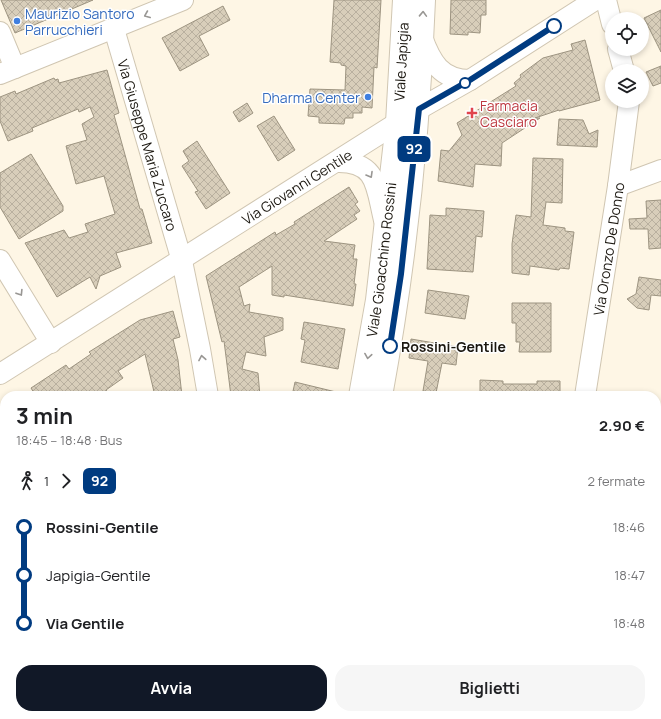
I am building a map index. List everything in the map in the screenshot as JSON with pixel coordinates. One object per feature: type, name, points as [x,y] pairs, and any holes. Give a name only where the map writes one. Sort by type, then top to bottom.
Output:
[{"type":"main road","name":"Viale Japigia","points":[[397,123],[404,0]]},
{"type":"main road","name":"Viale Japigia","points":[[419,109],[424,0]]},
{"type":"main road","name":"Viale Gioacchino Rossini","points":[[382,391],[401,274],[419,109]]},
{"type":"main road","name":"Viale Gioacchino Rossini","points":[[361,391],[377,300],[397,123]]},
{"type":"street","points":[[0,32],[8,71],[183,0]]},
{"type":"street","name":"Via Giovanni Gentile","points":[[0,374],[419,109],[470,80],[595,0]]},
{"type":"street","points":[[606,0],[609,12]]},
{"type":"street","name":"Via Giuseppe Maria Zuccaro","points":[[114,29],[182,260],[207,391]]},
{"type":"street","points":[[422,37],[429,58],[441,70],[448,76],[458,80],[470,80]]},
{"type":"street","name":"Via Oronzo De Donno","points":[[587,391],[618,186],[628,108]]},
{"type":"street","points":[[337,162],[355,163],[366,169],[372,176],[385,225]]},
{"type":"street","points":[[618,186],[661,170]]},
{"type":"street","points":[[0,260],[51,343]]},
{"type":"building","points":[[1,0],[93,0],[15,33]]},
{"type":"building","points":[[334,0],[381,0],[377,68],[374,67],[372,108],[362,107],[362,113],[353,113],[353,118],[345,118],[344,124],[319,123],[319,117],[308,116],[310,89],[345,90],[346,66],[341,65],[341,63],[330,62]]},
{"type":"building","points":[[451,0],[486,0],[486,15],[481,15],[480,33],[468,32],[468,35],[450,34]]},
{"type":"building","points":[[223,6],[230,20],[199,36],[209,55],[180,71],[162,38]]},
{"type":"building","points":[[661,10],[661,52],[649,28],[649,16]]},
{"type":"building","points":[[585,40],[600,100],[559,110],[535,118],[540,118],[502,143],[501,166],[475,164],[473,187],[438,181],[441,150],[449,151],[462,135],[457,123],[516,86],[514,83],[521,77],[520,75],[543,58],[573,50],[571,44]]},
{"type":"building","points":[[661,66],[661,83],[653,86],[649,78],[649,71]]},
{"type":"building","points":[[107,70],[119,113],[114,115],[140,209],[142,209],[152,243],[116,253],[121,267],[100,276],[96,289],[90,277],[57,297],[25,243],[64,230],[69,238],[88,232],[85,224],[115,214],[104,176],[76,184],[66,146],[87,140],[82,124],[94,117],[90,107],[79,112],[78,109],[32,128],[33,131],[8,141],[0,121],[0,97],[15,91],[16,94],[54,78],[55,80],[58,79],[59,83]]},
{"type":"building","points":[[247,103],[253,113],[239,122],[233,112]]},
{"type":"building","points":[[274,116],[295,150],[278,161],[257,126]]},
{"type":"building","points":[[559,119],[583,120],[589,134],[598,130],[597,147],[557,145]]},
{"type":"building","points":[[197,141],[230,193],[206,209],[195,192],[198,191],[182,166],[189,161],[183,151]]},
{"type":"building","points":[[31,154],[63,206],[63,211],[19,239],[0,207],[0,173]]},
{"type":"building","points":[[533,158],[563,159],[562,203],[546,202],[543,225],[565,228],[565,231],[574,232],[569,269],[560,268],[559,270],[530,266],[529,275],[512,273],[512,244],[516,215],[531,217]]},
{"type":"building","points":[[349,187],[358,202],[355,204],[360,211],[354,215],[357,219],[324,241],[355,245],[353,259],[357,259],[353,306],[284,295],[284,297],[272,295],[272,266],[239,287],[244,306],[250,304],[249,312],[283,318],[283,330],[264,337],[266,356],[246,352],[242,369],[258,373],[260,391],[230,391],[224,341],[222,342],[206,276],[275,232],[276,235],[295,224],[294,222]]},
{"type":"building","points":[[661,200],[661,248],[649,249],[648,229],[630,229],[629,219],[647,218],[646,201]]},
{"type":"building","points":[[446,208],[484,211],[482,237],[476,236],[473,272],[427,269],[430,215],[446,216]]},
{"type":"building","points":[[639,277],[661,280],[661,296],[651,295],[649,310],[637,308],[627,299],[636,294]]},
{"type":"building","points":[[428,290],[469,296],[465,319],[425,313]]},
{"type":"building","points":[[512,303],[551,303],[551,352],[519,352],[520,342],[516,342],[516,323],[512,323]]},
{"type":"building","points":[[173,311],[180,337],[173,339],[178,360],[181,391],[154,391],[145,354],[118,371],[123,378],[107,391],[33,391],[31,388],[66,365],[69,369],[91,354],[89,352],[140,320]]},
{"type":"building","points":[[304,322],[345,329],[338,369],[301,362],[305,340],[301,339]]},
{"type":"building","points":[[411,339],[458,347],[456,365],[442,363],[436,391],[423,391],[428,361],[409,358]]},
{"type":"building","points":[[480,380],[503,381],[503,384],[537,384],[537,381],[560,381],[560,391],[480,391]]},
{"type":"building","points":[[295,382],[332,391],[293,391]]},
{"type":"bus line","name":"92","points":[[390,346],[401,274],[419,109],[470,80],[554,26]]},
{"type":"place","name":"Maurizio Santoro Parrucchieri","points":[[17,21]]},
{"type":"place","name":"Dharma Center","points":[[368,97]]},
{"type":"place","name":"Farmacia Casciaro","points":[[472,113]]},
{"type":"place","name":"Rossini-Gentile","points":[[390,346]]}]
